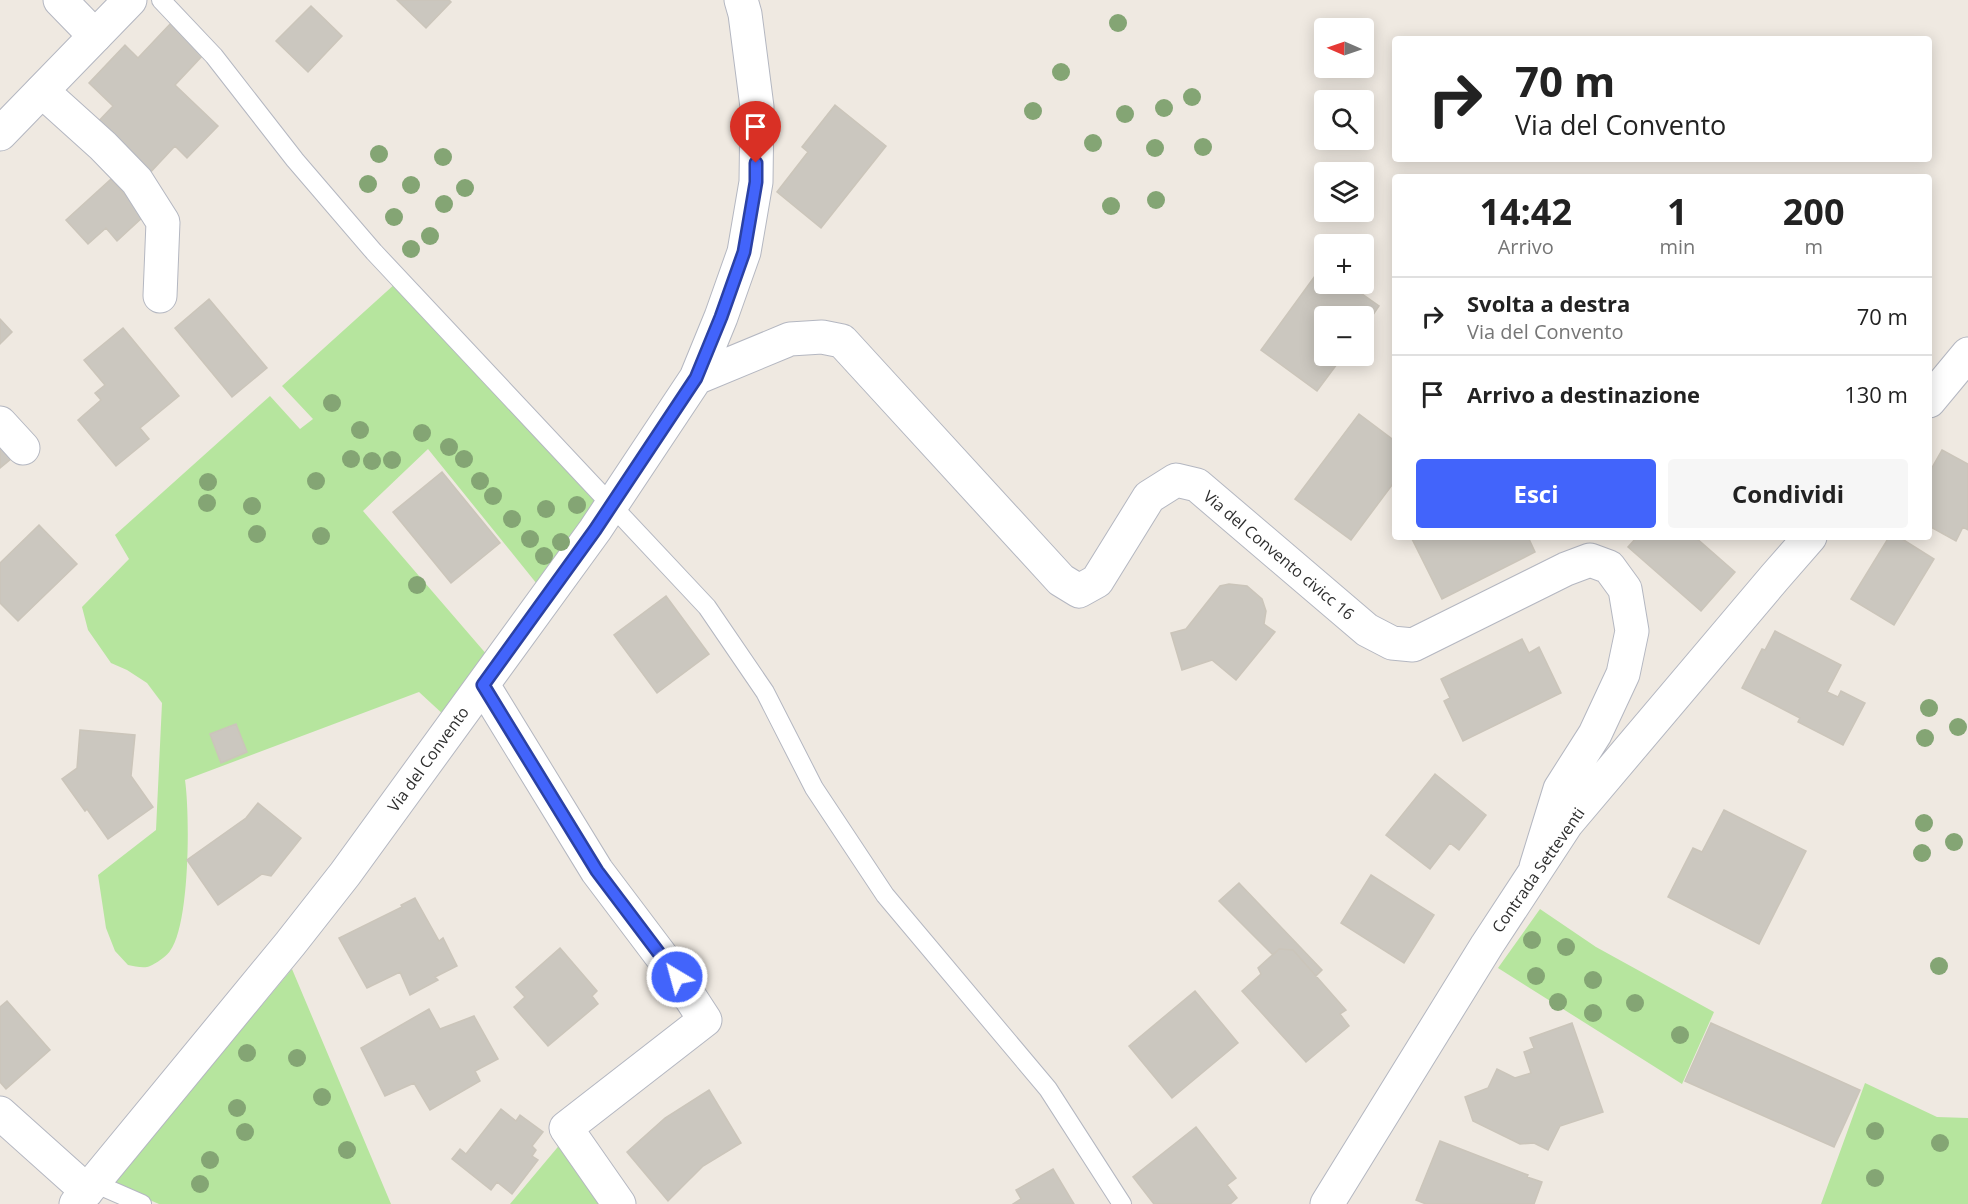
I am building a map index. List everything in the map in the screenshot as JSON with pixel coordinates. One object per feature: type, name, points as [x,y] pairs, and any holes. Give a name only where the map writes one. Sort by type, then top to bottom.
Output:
[{"type":"street","points":[[60,0],[95,36]]},
{"type":"street","points":[[0,134],[130,0]]},
{"type":"street","name":"Via del Convento","points":[[85,1193],[338,882],[612,506],[696,378],[744,252],[756,182],[757,107],[745,14],[741,0]]},
{"type":"street","points":[[42,91],[103,146],[137,181],[163,222],[160,296]]},
{"type":"street","name":"Via del Convento civicc 16","points":[[696,378],[790,339],[822,337],[842,341],[1061,580],[1079,591],[1097,581],[1149,497],[1176,480],[1197,485],[1367,630],[1392,644],[1413,645],[1566,568],[1590,560],[1609,567],[1625,589],[1632,631],[1623,674],[1595,734],[1560,789],[1536,867]]},
{"type":"street","points":[[1932,397],[1968,354]]},
{"type":"street","points":[[0,423],[23,448]]},
{"type":"street","name":"Contrada Setteventi","points":[[1327,1204],[1536,867],[1567,823],[1807,540]]},
{"type":"street","points":[[483,685],[597,871],[677,977],[705,1020],[566,1128],[619,1204]]},
{"type":"street","points":[[0,1113],[85,1193]]},
{"type":"lane","points":[[161,0],[214,56],[295,160],[374,252],[707,607],[765,692],[814,788],[885,895],[1048,1089],[1122,1204]]},
{"type":"lane","points":[[85,1193],[142,1204]]},
{"type":"green space","points":[[396,283],[597,503],[541,589],[428,449],[363,511],[488,656],[445,716],[419,692],[185,780],[188,818],[187,868],[177,937],[170,951],[153,965],[138,967],[128,965],[115,951],[106,928],[98,875],[156,830],[162,703],[147,683],[111,663],[88,630],[82,607],[129,559],[115,535],[270,396],[300,429],[313,419],[282,386]]},
{"type":"green space","points":[[1540,909],[1596,947],[1714,1012],[1682,1084],[1498,968]]},
{"type":"green space","points":[[292,969],[391,1204],[159,1204],[112,1184]]},
{"type":"green space","points":[[1865,1083],[1937,1117],[1968,1118],[1968,1204],[1821,1204]]},
{"type":"green space","points":[[562,1142],[606,1204],[510,1204]]},
{"type":"building","points":[[397,0],[449,0],[451,2],[426,28]]},
{"type":"building","points":[[311,6],[342,36],[308,72],[276,41]]},
{"type":"building","points":[[171,23],[204,54],[175,85],[218,126],[187,158],[175,146],[147,176],[94,126],[113,106],[89,83],[125,45],[138,58]]},
{"type":"building","points":[[835,105],[886,146],[821,228],[777,192],[808,152],[802,147]]},
{"type":"building","points":[[111,179],[144,216],[117,241],[106,228],[88,244],[66,220]]},
{"type":"building","points":[[1314,277],[1314,294],[1362,294],[1379,306],[1374,313],[1374,306],[1314,306],[1314,366],[1336,366],[1317,391],[1261,350]]},
{"type":"building","points":[[209,299],[267,368],[232,397],[175,328]]},
{"type":"building","points":[[0,319],[12,332],[0,344]]},
{"type":"building","points":[[123,328],[179,396],[140,428],[149,439],[116,466],[78,420],[101,400],[95,393],[105,385],[84,360]]},
{"type":"building","points":[[1359,414],[1392,439],[1392,485],[1351,540],[1295,499]]},
{"type":"building","points":[[0,446],[11,459],[0,468]]},
{"type":"building","points":[[1942,450],[1968,464],[1968,530],[1963,527],[1956,541],[1932,528],[1932,468]]},
{"type":"building","points":[[442,472],[500,543],[451,583],[393,512]]},
{"type":"building","points":[[39,525],[77,564],[18,621],[0,603],[0,563]]},
{"type":"building","points":[[1412,540],[1529,540],[1535,552],[1442,599]]},
{"type":"building","points":[[1634,540],[1698,540],[1735,572],[1701,611],[1628,547]]},
{"type":"building","points":[[1887,540],[1904,540],[1934,559],[1894,625],[1851,599]]},
{"type":"building","points":[[1229,584],[1247,586],[1262,599],[1266,611],[1264,624],[1275,632],[1236,680],[1212,660],[1182,670],[1171,633],[1186,629],[1220,586]]},
{"type":"building","points":[[666,596],[709,654],[657,693],[614,635]]},
{"type":"building","points":[[1775,631],[1841,665],[1827,692],[1838,697],[1841,691],[1865,703],[1843,745],[1798,722],[1800,718],[1742,688],[1762,649],[1765,650]]},
{"type":"building","points":[[1522,639],[1529,653],[1539,647],[1561,693],[1463,741],[1444,701],[1450,698],[1441,679]]},
{"type":"building","points":[[236,724],[247,752],[221,763],[210,734]]},
{"type":"building","points":[[80,730],[135,735],[131,776],[153,807],[108,839],[62,779],[77,768]]},
{"type":"building","points":[[1435,774],[1486,815],[1459,850],[1450,843],[1430,869],[1386,835]]},
{"type":"building","points":[[258,803],[301,838],[271,876],[262,874],[218,905],[187,860],[246,818]]},
{"type":"building","points":[[1724,810],[1806,851],[1759,944],[1668,897],[1693,848],[1702,852]]},
{"type":"building","points":[[1371,875],[1434,915],[1404,963],[1341,923]]},
{"type":"building","points":[[1239,883],[1322,970],[1316,976],[1293,950],[1279,949],[1273,955],[1219,901]]},
{"type":"building","points":[[415,898],[439,941],[443,938],[457,966],[435,977],[438,980],[410,995],[400,972],[367,988],[339,938],[402,907],[401,905]]},
{"type":"building","points":[[560,948],[597,991],[592,996],[598,1004],[548,1046],[514,1007],[525,997],[516,987]]},
{"type":"building","points":[[1279,949],[1293,950],[1346,1010],[1340,1014],[1349,1026],[1306,1062],[1242,991],[1261,974],[1258,968]]},
{"type":"building","points":[[1195,991],[1238,1043],[1172,1098],[1129,1046]]},
{"type":"building","points":[[7,1001],[50,1050],[6,1089],[0,1082],[0,1007]]},
{"type":"building","points":[[429,1009],[440,1029],[474,1016],[498,1059],[475,1071],[480,1081],[430,1110],[414,1083],[385,1096],[361,1048]]},
{"type":"building","points":[[1572,1023],[1603,1112],[1560,1126],[1548,1150],[1534,1143],[1520,1144],[1473,1121],[1465,1097],[1488,1088],[1497,1069],[1515,1078],[1531,1073],[1524,1052],[1534,1048],[1530,1038]]},
{"type":"building","points":[[1711,1023],[1860,1090],[1834,1147],[1685,1081]]},
{"type":"building","points":[[709,1090],[741,1143],[703,1166],[668,1201],[627,1152],[665,1118]]},
{"type":"building","points":[[501,1109],[516,1121],[520,1115],[543,1132],[532,1146],[536,1150],[532,1156],[538,1160],[512,1194],[497,1182],[491,1190],[452,1159],[460,1149],[466,1154]]},
{"type":"building","points":[[1196,1127],[1236,1178],[1227,1185],[1237,1198],[1230,1204],[1154,1204],[1133,1177]]},
{"type":"building","points":[[1440,1141],[1542,1182],[1534,1204],[1426,1204],[1416,1200]]},
{"type":"building","points":[[1053,1169],[1074,1204],[1013,1204],[1021,1199],[1016,1190]]},
{"type":"route","points":[[677,977],[597,871],[483,685],[612,506],[696,378],[744,252],[756,182],[756,163]]}]
